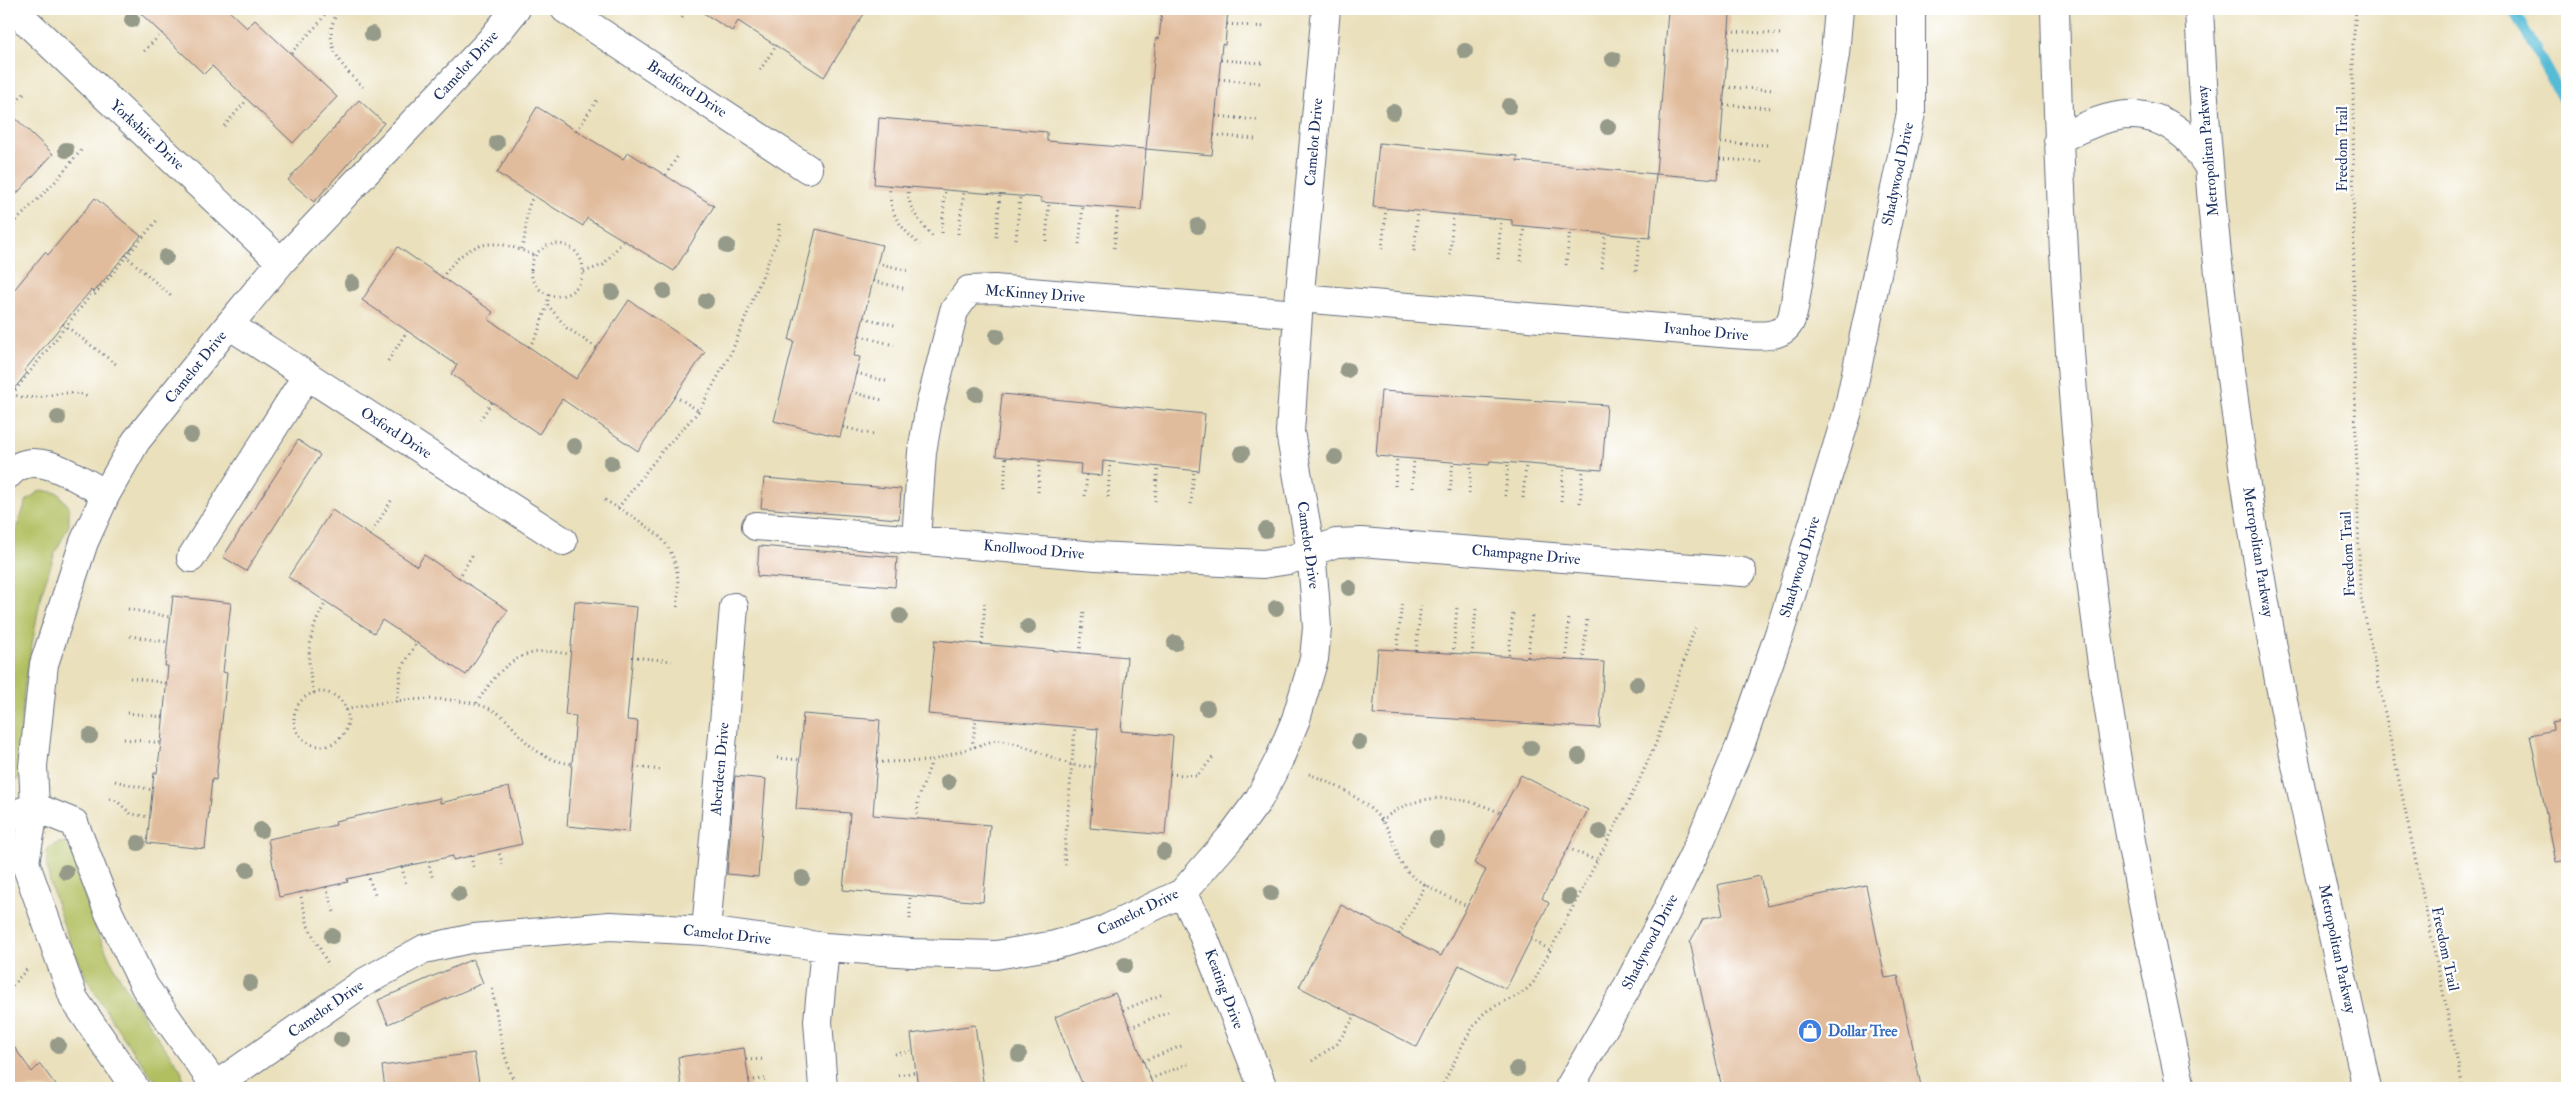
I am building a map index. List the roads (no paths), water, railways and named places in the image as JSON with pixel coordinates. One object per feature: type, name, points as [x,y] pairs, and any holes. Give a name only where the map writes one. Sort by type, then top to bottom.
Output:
[{"type":"street","name":"Yorkshire Drive","points":[[13,9],[281,262]]},
{"type":"street","name":"Camelot Drive","points":[[135,1088],[120,1069],[74,999],[65,980],[25,862],[35,807],[33,766],[44,664],[84,542],[106,494],[136,441],[230,324],[281,262],[484,47],[516,9]]},
{"type":"street","name":"Bradford Drive","points":[[565,9],[808,169]]},
{"type":"street","name":"Camelot Drive","points":[[35,807],[74,823],[109,913],[145,987],[215,1087],[363,983],[424,949],[474,938],[610,926],[706,931],[825,947],[912,953],[996,955],[1055,945],[1100,932],[1182,892],[1230,838],[1259,799],[1279,760],[1296,719],[1314,659],[1318,628],[1311,552],[1290,432],[1299,306],[1326,9]]},
{"type":"street","name":"Ivanhoe Drive","points":[[1299,306],[1756,336],[1779,333],[1790,323],[1796,302],[1835,54],[1839,9]]},
{"type":"street","name":"Shadywood Drive","points":[[1569,1088],[1637,969],[1702,837],[1740,746],[1779,634],[1848,411],[1911,113],[1911,9]]},
{"type":"street","points":[[2055,9],[2058,140],[2072,391],[2083,509],[2096,610],[2134,853],[2152,955],[2181,1088]]},
{"type":"street","name":"Metropolitan Parkway","points":[[2199,9],[2208,166],[2228,352],[2265,596],[2298,773],[2367,1088]]},
{"type":"street","points":[[2058,140],[2109,116],[2137,114],[2164,123],[2187,138],[2208,166]]},
{"type":"street","name":"McKinney Drive","points":[[916,539],[922,452],[930,406],[954,311],[969,290],[994,289],[1299,306]]},
{"type":"street","name":"Oxford Drive","points":[[230,324],[563,541]]},
{"type":"street","points":[[191,558],[307,375]]},
{"type":"street","points":[[9,474],[26,464],[38,463],[52,466],[106,494]]},
{"type":"street","name":"Knollwood Drive","points":[[756,526],[1096,556],[1263,564],[1289,560],[1311,552]]},
{"type":"street","name":"Champagne Drive","points":[[1311,552],[1336,543],[1361,542],[1742,572]]},
{"type":"street","name":"Aberdeen Drive","points":[[706,931],[734,607]]},
{"type":"street","points":[[9,816],[35,807]]},
{"type":"street","name":"Keating Drive","points":[[1182,892],[1199,925],[1263,1088]]},
{"type":"street","points":[[823,1088],[818,1021],[825,947]]},
{"type":"waterway","points":[[2513,9],[2567,107]]},
{"type":"place","name":"Dollar Tree","points":[[1810,1031]]}]
